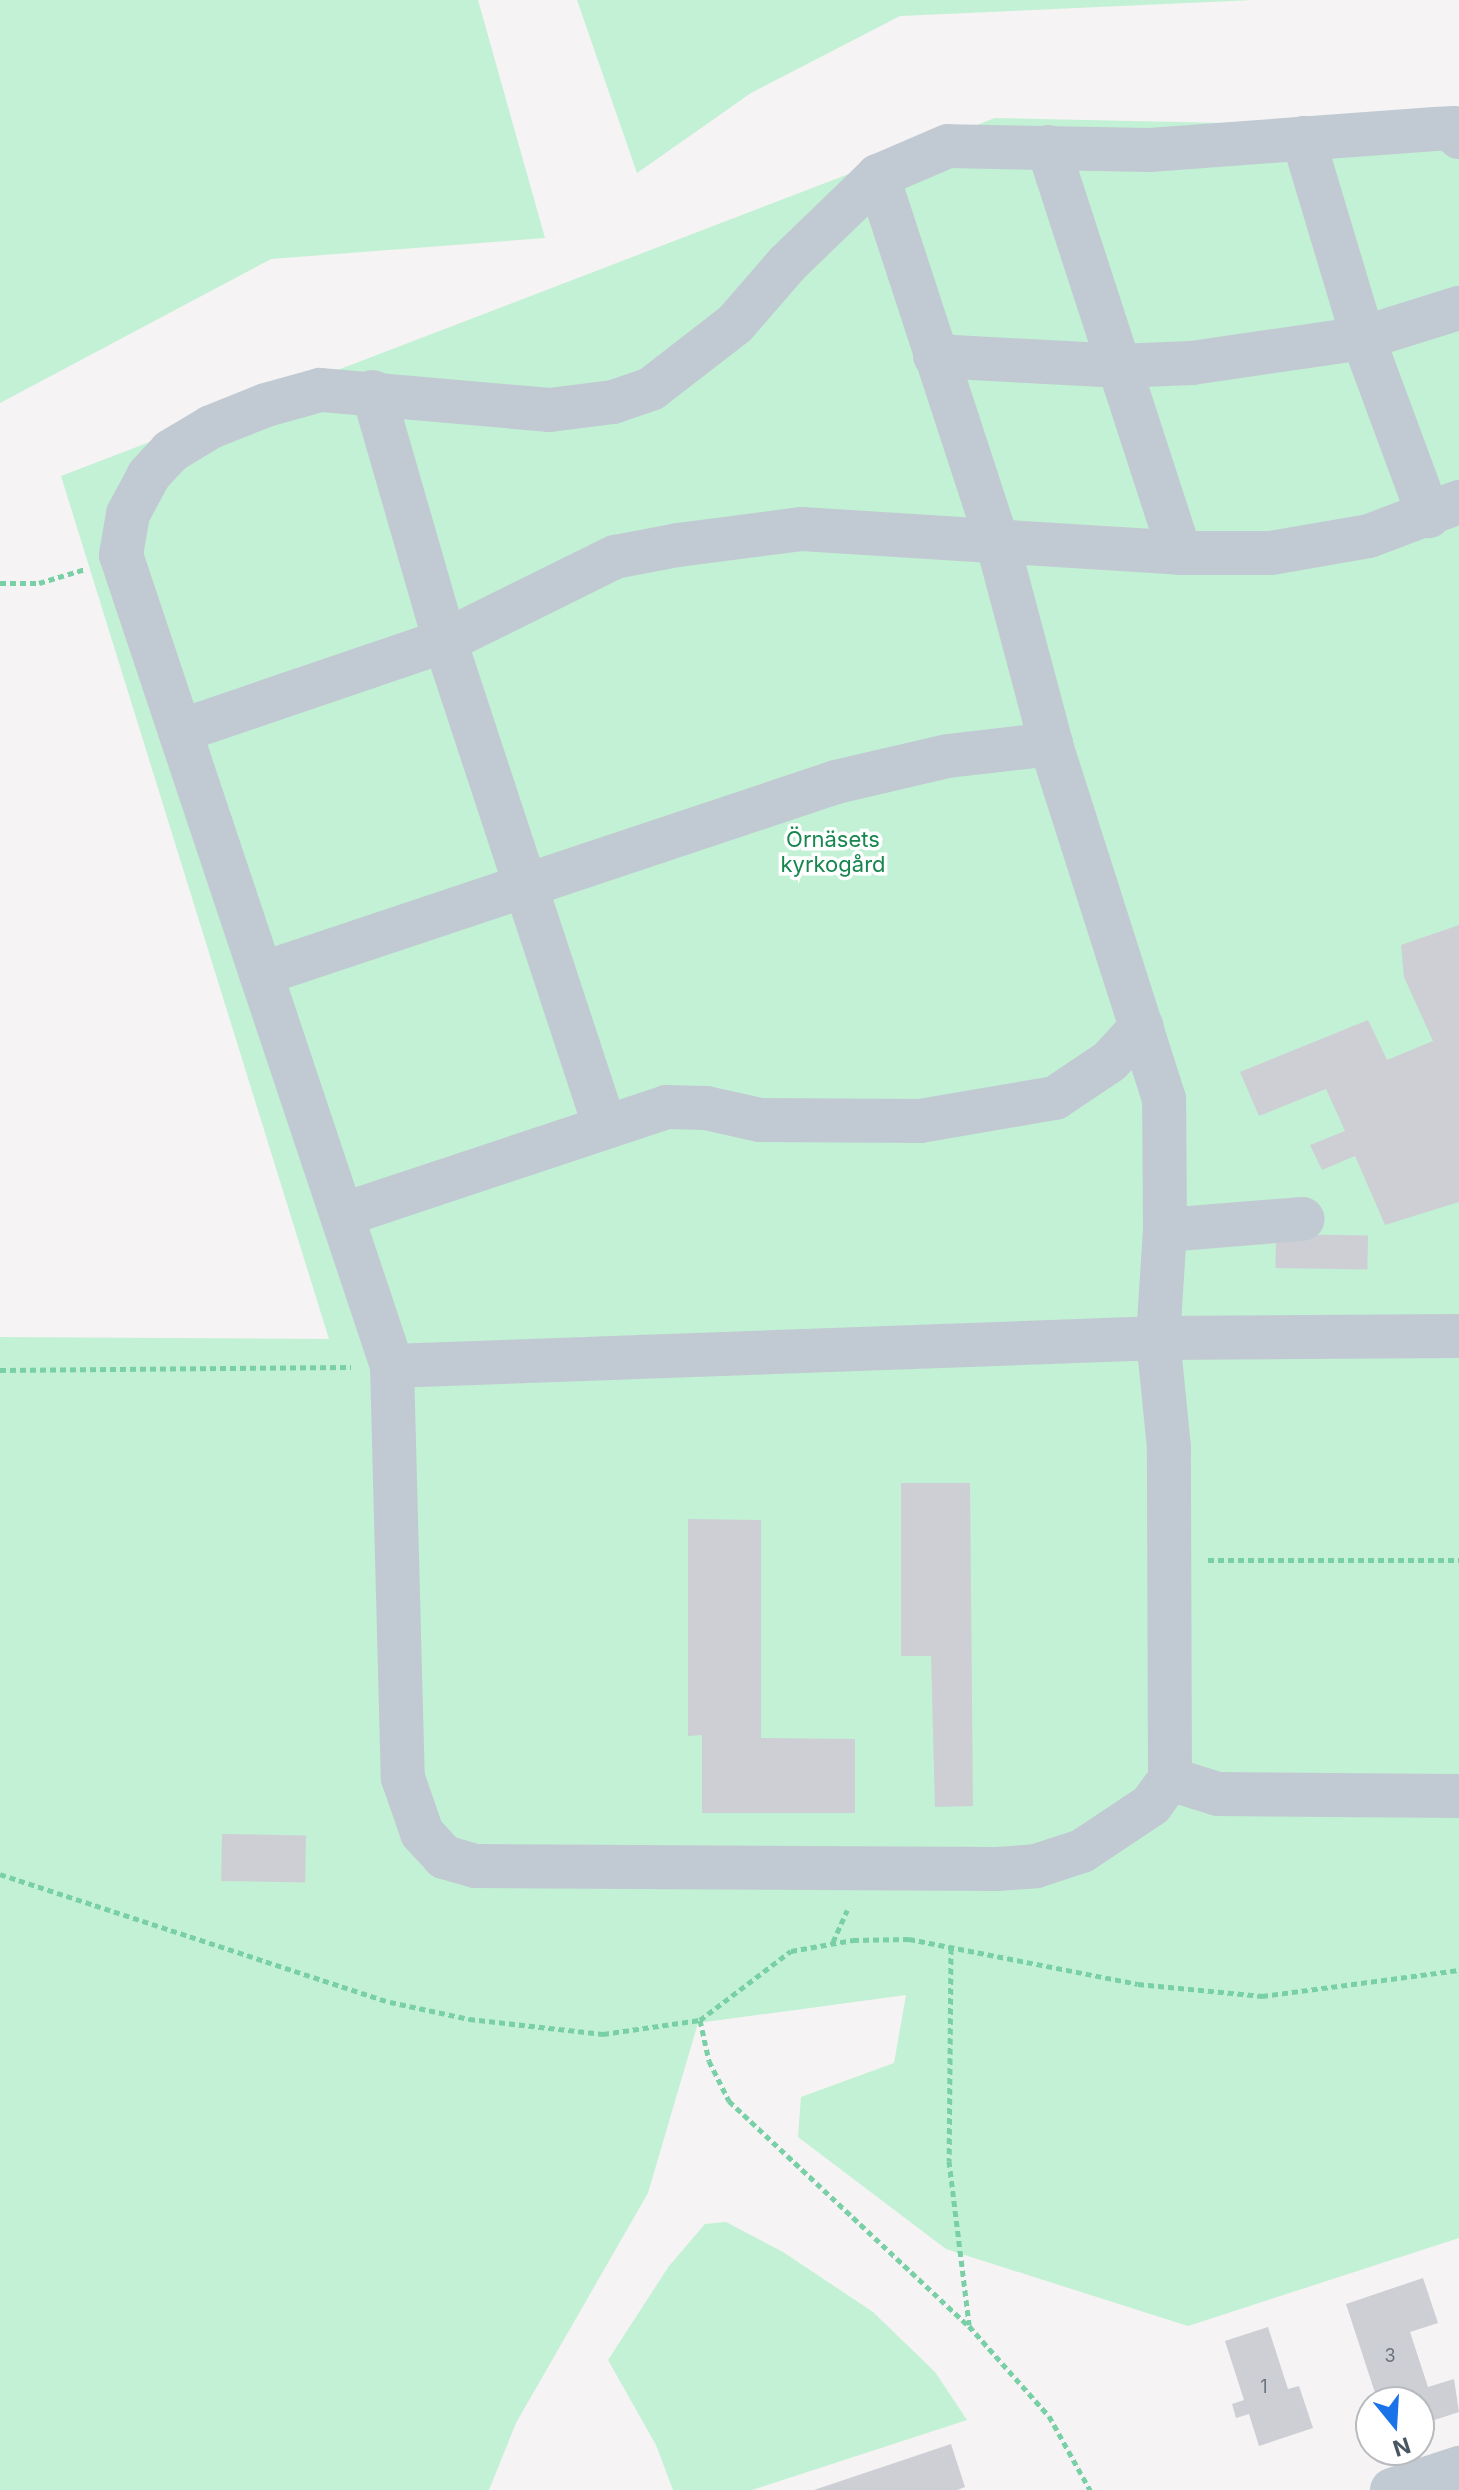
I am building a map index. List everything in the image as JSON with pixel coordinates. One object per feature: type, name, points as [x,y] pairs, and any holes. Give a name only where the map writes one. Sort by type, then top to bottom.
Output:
[{"type":"street","points":[[878,176],[996,538],[1051,744],[1164,1099],[1165,1230],[1158,1338],[1169,1448],[1170,1779],[1151,1805],[1120,1831],[1082,1851],[1036,1866],[475,1866],[444,1857],[422,1833],[403,1778],[392,1366],[121,555],[128,514],[149,475],[171,451],[211,427],[266,405],[320,390],[373,392],[550,410],[613,402],[651,389],[735,324],[787,264],[878,176],[948,146],[1150,150],[1444,128],[1454,128],[1459,137]]},
{"type":"street","points":[[180,731],[445,641],[615,557],[678,545],[802,529],[996,538],[1180,553],[1271,553],[1369,536],[1444,509],[1363,338],[1303,138]]},
{"type":"street","points":[[1048,147],[1180,553]]},
{"type":"street","points":[[935,356],[1117,366],[1259,355],[1363,338],[1459,308]]},
{"type":"street","points":[[373,392],[445,641],[604,1124]]},
{"type":"street","points":[[261,974],[526,883],[864,775],[948,756],[1051,744]]},
{"type":"street","points":[[342,1215],[604,1124],[666,1107],[706,1108],[760,1120],[920,1121],[1009,1109],[1055,1098],[1110,1061],[1142,1026]]},
{"type":"street","points":[[1165,1230],[1303,1219]]},
{"type":"street","points":[[392,1366],[1158,1338],[1459,1336]]},
{"type":"street","points":[[1170,1779],[1218,1794],[1459,1796]]},
{"type":"street","points":[[1392,2490],[1459,2468]]},
{"type":"path","points":[[0,583],[66,577],[121,555]]},
{"type":"path","points":[[0,1370],[392,1366]]},
{"type":"path","points":[[1170,1560],[1459,1560]]},
{"type":"path","points":[[0,1874],[40,1883],[320,1983],[469,2019],[603,2034],[700,2020],[768,1964],[801,1948],[909,1939],[1138,1984],[1262,1996],[1459,1970]]},
{"type":"path","points":[[951,1948],[949,2161],[969,2326]]},
{"type":"path","points":[[700,2020],[709,2061],[729,2101],[969,2326],[1049,2416],[1090,2490]]},
{"type":"green space","points":[[0,0],[478,0],[545,238],[271,259],[0,403]]},
{"type":"green space","points":[[577,0],[1253,0],[900,16],[751,93],[637,173]]},
{"type":"green space","name":"Örnäsets kyrkogård","points":[[995,118],[1459,128],[1459,2238],[1188,2326],[946,2249],[798,2137],[801,2097],[894,2063],[906,1995],[698,2023],[648,2193],[516,2423],[489,2490],[0,2490],[0,1337],[329,1339],[61,476]]},
{"type":"green space","points":[[726,2222],[783,2252],[873,2312],[935,2372],[967,2420],[752,2490],[673,2490],[656,2445],[608,2360],[669,2266],[705,2224]]},
{"type":"building","points":[[1459,925],[1459,1202],[1385,1225],[1355,1156],[1322,1170],[1310,1145],[1345,1131],[1326,1089],[1259,1116],[1240,1072],[1368,1020],[1387,1060],[1433,1041],[1404,977],[1401,945]]},
{"type":"building","points":[[1276,1234],[1368,1236],[1367,1270],[1275,1268]]},
{"type":"building","points":[[901,1483],[970,1483],[973,1806],[935,1807],[931,1656],[901,1656]]},
{"type":"building","points":[[688,1519],[761,1520],[761,1738],[855,1739],[855,1813],[702,1813],[702,1735],[688,1736]]},
{"type":"building","points":[[222,1834],[306,1835],[305,1882],[221,1881]]},
{"type":"building","points":[[1423,2278],[1438,2323],[1410,2332],[1428,2386],[1373,2386],[1346,2304]]},
{"type":"building","points":[[1268,2327],[1288,2389],[1299,2386],[1313,2428],[1259,2446],[1249,2414],[1236,2418],[1232,2404],[1244,2400],[1225,2341]]},
{"type":"building","points":[[1454,2379],[1459,2412],[1435,2420],[1435,2386],[1431,2386]]},
{"type":"building","points":[[951,2444],[965,2487],[957,2490],[814,2490]]}]
